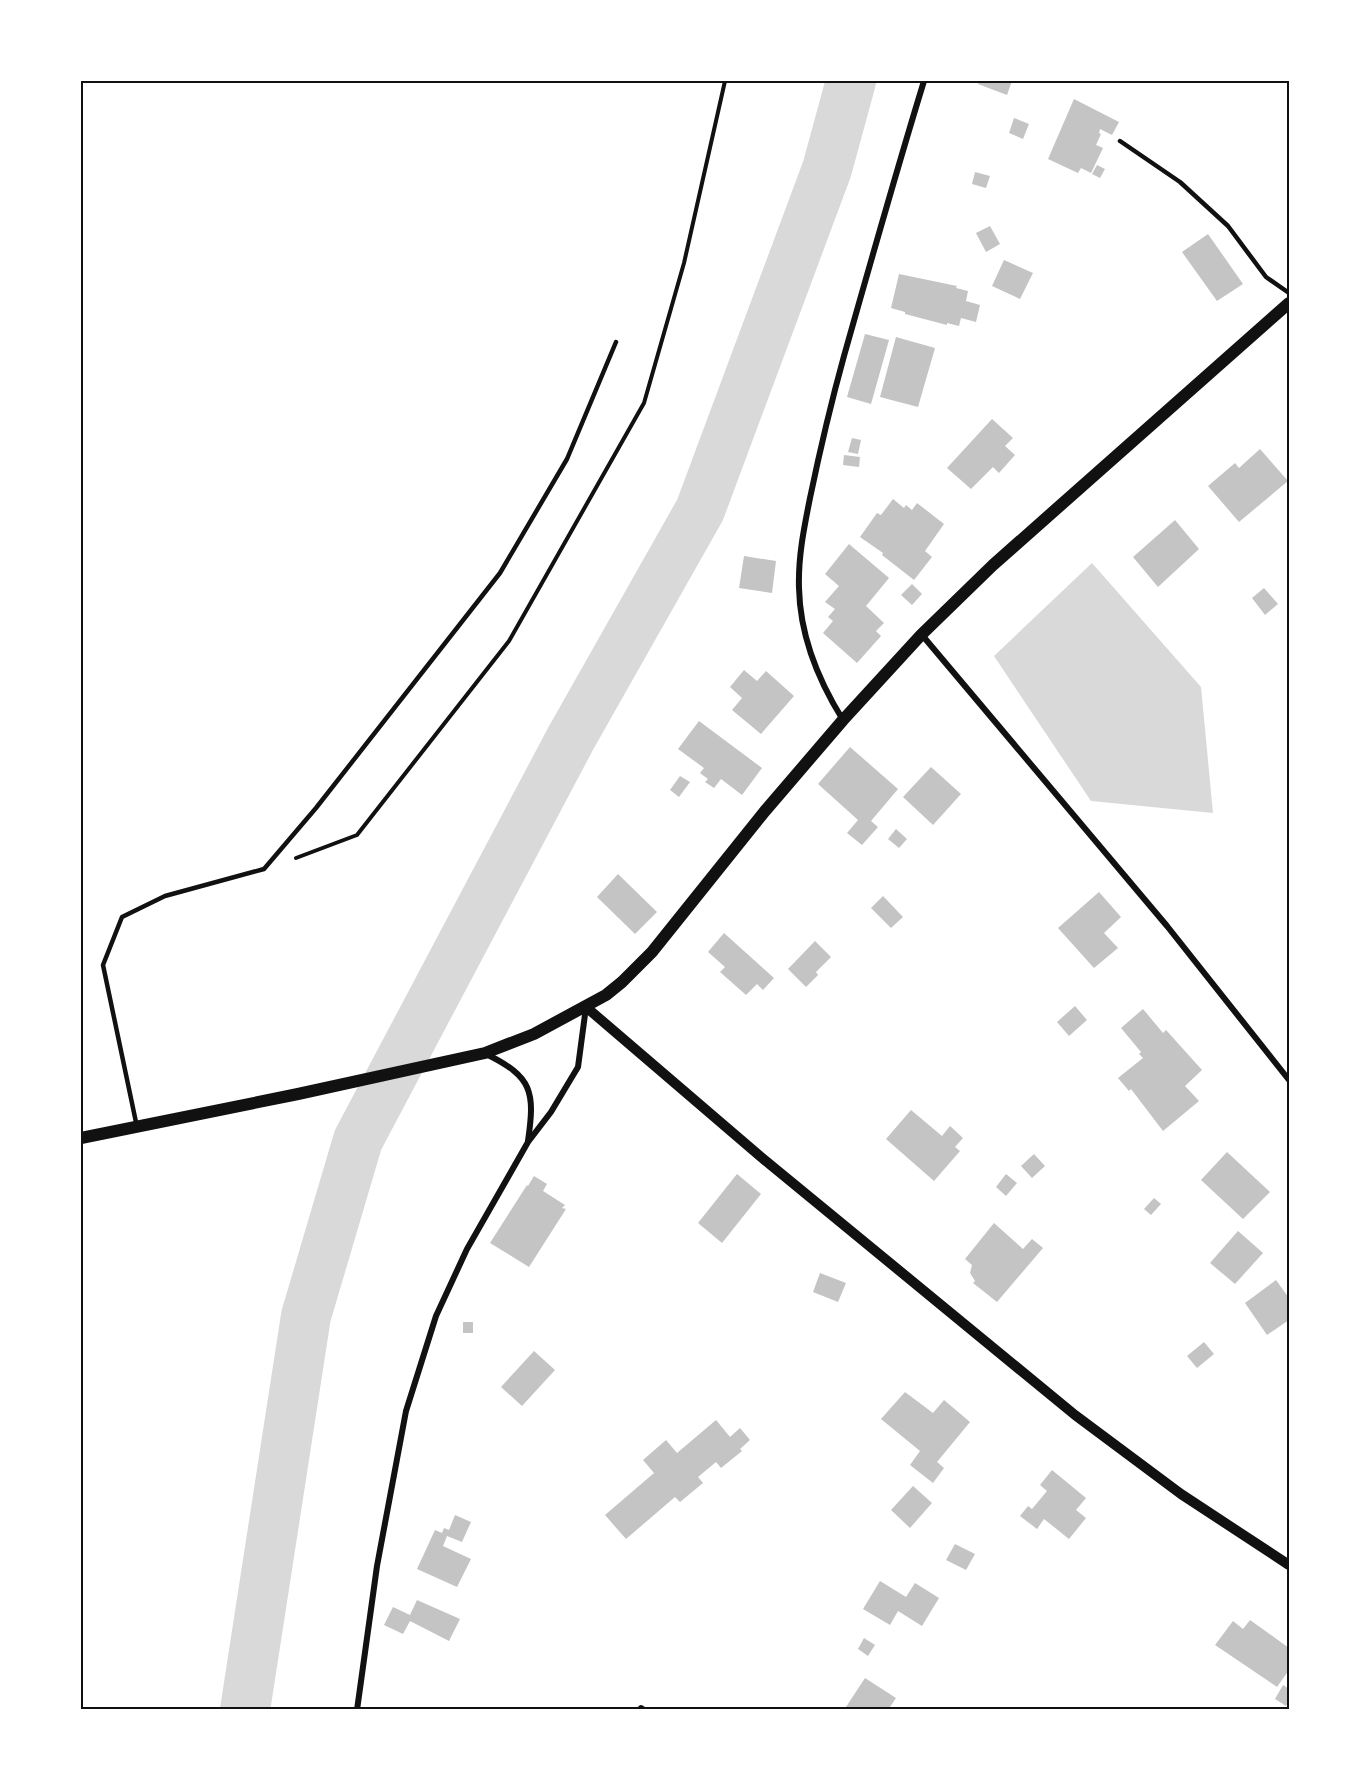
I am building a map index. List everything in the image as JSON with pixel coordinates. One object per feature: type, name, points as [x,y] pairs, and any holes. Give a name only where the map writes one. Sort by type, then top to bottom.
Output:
[{"type":"main road","points":[[81,1138],[485,1053],[534,1034],[586,1007],[622,982],[652,952],[765,811],[921,634],[993,565],[1289,303]]},
{"type":"street","points":[[843,720],[829,697],[815,666],[803,624],[799,589],[800,552],[825,423],[924,81]]},
{"type":"street","points":[[921,634],[1167,926],[1289,1080]]},
{"type":"street","points":[[357,1710],[377,1566],[412,1387],[436,1317],[467,1249],[528,1142],[551,1112],[579,1067],[586,1007]]},
{"type":"street","points":[[586,1007],[761,1157],[1075,1415],[1181,1494],[1289,1564]]},
{"type":"street","points":[[485,1053],[508,1064],[522,1077],[529,1094],[532,1111],[528,1142]]},
{"type":"lane","points":[[1120,141],[1180,182],[1227,226],[1266,277],[1289,293]]},
{"type":"lane","points":[[136,1127],[103,965],[122,917],[165,896],[264,869],[316,807],[500,573],[567,459],[616,342]]},
{"type":"shaded area","points":[[1092,563],[1201,687],[1213,813],[1091,801],[994,656]]},
{"type":"building","points":[[979,81],[1012,81],[1007,95],[978,84]]},
{"type":"building","points":[[1074,99],[1119,122],[1112,135],[1100,129],[1101,134],[1096,145],[1103,148],[1091,173],[1081,168],[1078,173],[1048,159]]},
{"type":"building","points":[[1014,118],[1029,124],[1023,139],[1009,133]]},
{"type":"building","points":[[1097,165],[1105,169],[1100,178],[1092,174]]},
{"type":"building","points":[[975,172],[990,176],[986,188],[972,184]]},
{"type":"building","points":[[990,226],[1000,244],[986,252],[976,233]]},
{"type":"building","points":[[1208,234],[1243,284],[1217,301],[1182,252]]},
{"type":"building","points":[[1004,260],[1033,273],[1020,299],[992,286]]},
{"type":"building","points":[[899,274],[957,286],[956,288],[968,291],[966,301],[980,305],[976,322],[961,318],[959,326],[947,323],[947,325],[891,308]]},
{"type":"building","points":[[865,334],[889,340],[871,404],[847,397]]},
{"type":"building","points":[[896,337],[935,348],[918,407],[880,397]]},
{"type":"building","points":[[992,419],[1013,438],[1005,446],[1015,455],[999,473],[993,467],[971,489],[947,468]]},
{"type":"building","points":[[852,438],[861,440],[858,454],[848,452]]},
{"type":"building","points":[[1260,449],[1288,481],[1239,522],[1208,486],[1235,463],[1239,468]]},
{"type":"building","points":[[844,455],[860,457],[859,467],[843,465]]},
{"type":"building","points":[[893,499],[904,508],[906,505],[912,510],[917,503],[944,524],[925,551],[932,557],[914,580],[882,555],[883,553],[860,537],[877,513],[881,515]]},
{"type":"building","points":[[1175,520],[1199,549],[1158,587],[1133,557]]},
{"type":"building","points":[[849,544],[889,578],[866,606],[884,623],[876,631],[881,636],[857,663],[823,633],[833,621],[828,617],[835,609],[825,602],[839,586],[825,574]]},
{"type":"building","points":[[744,556],[776,561],[772,593],[739,588]]},
{"type":"building","points":[[912,584],[922,594],[912,605],[901,595]]},
{"type":"building","points":[[1264,588],[1278,604],[1265,615],[1252,598]]},
{"type":"building","points":[[744,670],[757,681],[766,671],[794,696],[761,734],[732,710],[742,698],[730,687]]},
{"type":"building","points":[[699,721],[762,768],[742,795],[721,779],[714,788],[705,782],[708,779],[700,773],[704,768],[678,749]]},
{"type":"building","points":[[850,747],[898,789],[871,821],[878,827],[862,845],[847,833],[858,820],[818,784]]},
{"type":"building","points":[[931,767],[961,794],[933,825],[903,797]]},
{"type":"building","points":[[680,776],[690,782],[679,797],[670,790]]},
{"type":"building","points":[[896,829],[907,839],[899,848],[888,839]]},
{"type":"building","points":[[618,874],[657,912],[635,934],[597,897]]},
{"type":"building","points":[[1099,892],[1121,917],[1104,933],[1118,948],[1094,968],[1058,928]]},
{"type":"building","points":[[883,896],[903,917],[891,928],[871,908]]},
{"type":"building","points":[[724,933],[774,978],[763,990],[757,984],[746,995],[720,972],[725,967],[708,952]]},
{"type":"building","points":[[815,941],[831,957],[816,972],[818,975],[806,987],[788,969]]},
{"type":"building","points":[[1075,1006],[1087,1020],[1069,1036],[1057,1022]]},
{"type":"building","points":[[1143,1009],[1163,1033],[1166,1030],[1202,1070],[1185,1086],[1199,1101],[1163,1131],[1131,1089],[1129,1091],[1118,1078],[1143,1058],[1139,1054],[1141,1052],[1121,1028]]},
{"type":"building","points":[[911,1110],[942,1136],[950,1126],[963,1138],[955,1147],[960,1151],[934,1181],[886,1139]]},
{"type":"building","points":[[1227,1152],[1270,1192],[1243,1219],[1201,1180]]},
{"type":"building","points":[[1034,1154],[1045,1166],[1032,1178],[1021,1166]]},
{"type":"building","points":[[737,1174],[761,1194],[722,1243],[698,1223]]},
{"type":"building","points":[[1006,1174],[1017,1183],[1006,1196],[996,1187]]},
{"type":"building","points":[[534,1176],[547,1184],[543,1191],[565,1205],[562,1208],[566,1209],[529,1267],[490,1243]]},
{"type":"building","points":[[1154,1198],[1161,1204],[1151,1215],[1144,1209]]},
{"type":"building","points":[[994,1223],[1023,1249],[1032,1239],[1043,1248],[997,1302],[973,1283],[975,1281],[970,1273],[972,1265],[965,1259]]},
{"type":"building","points":[[1238,1231],[1263,1253],[1235,1284],[1210,1263]]},
{"type":"building","points":[[820,1273],[846,1283],[838,1302],[813,1292]]},
{"type":"building","points":[[1276,1280],[1289,1298],[1289,1320],[1267,1335],[1245,1303]]},
{"type":"building","points":[[463,1322],[473,1322],[473,1333],[463,1333]]},
{"type":"building","points":[[1204,1342],[1214,1354],[1197,1368],[1187,1356]]},
{"type":"building","points":[[534,1351],[555,1370],[522,1406],[501,1387]]},
{"type":"building","points":[[905,1392],[933,1413],[944,1400],[970,1422],[937,1462],[944,1468],[933,1483],[910,1465],[920,1451],[881,1419]]},
{"type":"building","points":[[716,1420],[730,1437],[740,1428],[750,1440],[740,1449],[742,1451],[721,1468],[716,1462],[698,1477],[703,1483],[680,1502],[675,1497],[626,1539],[605,1515],[654,1473],[643,1460],[666,1440],[677,1453]]},
{"type":"building","points":[[1052,1470],[1086,1498],[1076,1510],[1086,1518],[1069,1539],[1044,1519],[1037,1529],[1020,1516],[1028,1506],[1032,1509],[1047,1491],[1040,1485]]},
{"type":"building","points":[[913,1486],[932,1503],[910,1528],[891,1510]]},
{"type":"building","points":[[455,1515],[471,1522],[462,1542],[447,1536],[443,1546],[471,1559],[457,1587],[417,1569],[435,1530],[442,1533],[444,1528],[449,1530]]},
{"type":"building","points":[[955,1544],[975,1554],[966,1570],[946,1560]]},
{"type":"building","points":[[880,1581],[906,1597],[915,1583],[939,1598],[922,1626],[898,1611],[890,1625],[863,1609]]},
{"type":"building","points":[[417,1600],[460,1619],[449,1641],[410,1621],[403,1634],[384,1625],[393,1607],[410,1615]]},
{"type":"building","points":[[1250,1620],[1289,1648],[1287,1651],[1289,1652],[1289,1670],[1277,1687],[1215,1645],[1233,1621],[1243,1629]]},
{"type":"building","points":[[864,1638],[875,1645],[868,1656],[858,1649]]},
{"type":"building","points":[[865,1678],[896,1698],[888,1710],[844,1710]]},
{"type":"building","points":[[1283,1685],[1289,1689],[1289,1701],[1286,1706],[1275,1699]]},
{"type":"waterway","points":[[245,1710],[306,1316],[358,1140],[571,738],[700,510],[827,169],[851,81]]}]
